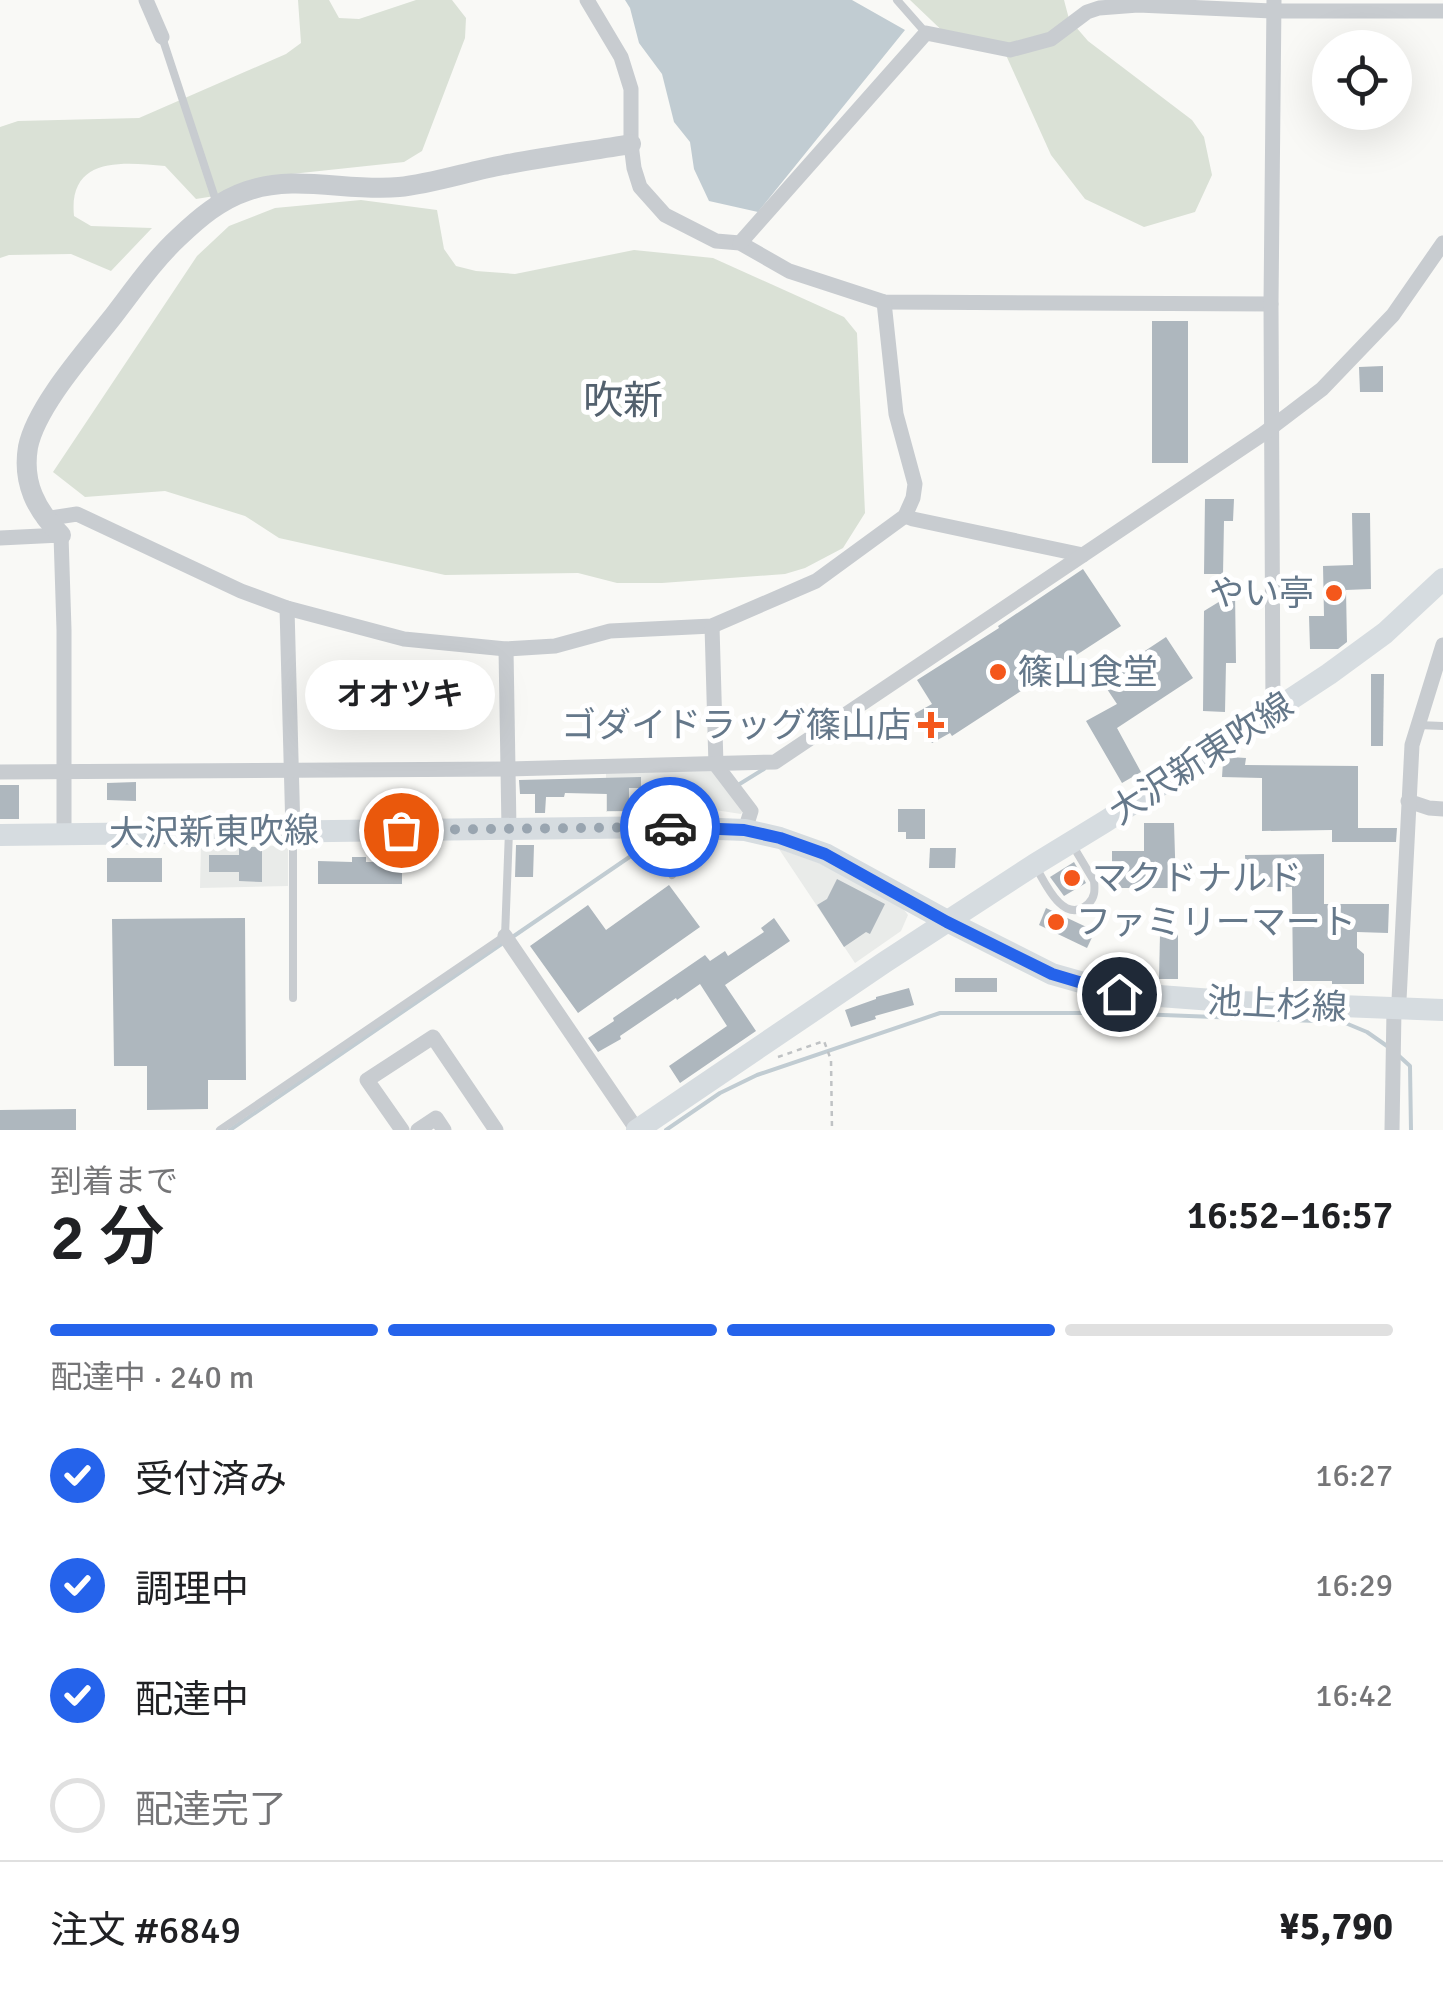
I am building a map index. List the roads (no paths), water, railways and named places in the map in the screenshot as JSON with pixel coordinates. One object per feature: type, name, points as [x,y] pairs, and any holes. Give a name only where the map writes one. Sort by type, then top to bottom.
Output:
[{"type":"main road","name":"大沢新東吹線","points":[[637,1130],[947,922],[1273,712],[1386,632],[1443,579]]},
{"type":"main road","name":"大沢新東吹線","points":[[0,835],[666,827],[744,830],[825,854],[947,922]]},
{"type":"main road","name":"池上杉線","points":[[947,922],[1052,974],[1119,994],[1443,1010]]},
{"type":"street","points":[[146,0],[162,37]]},
{"type":"street","points":[[587,0],[622,57],[631,89],[631,144],[640,187],[666,215],[716,240],[740,243],[790,271],[884,302],[1271,304]]},
{"type":"street","points":[[740,243],[926,33],[1010,50],[1051,40],[1099,8],[1274,5],[1443,11]]},
{"type":"street","points":[[1273,712],[1274,5]]},
{"type":"street","points":[[64,834],[61,535],[44,518],[26,476],[29,444],[44,411],[68,375],[147,272],[176,239],[217,204],[267,185],[400,187],[631,144]]},
{"type":"street","points":[[0,772],[507,769],[775,762],[1264,434],[1322,388],[1393,316],[1440,252]]},
{"type":"street","points":[[44,518],[77,514],[241,591],[287,608],[404,639],[506,650],[555,646],[610,631],[712,626],[816,580],[906,516],[915,484],[896,414],[884,302]]},
{"type":"street","points":[[906,516],[1083,555]]},
{"type":"street","points":[[0,538],[61,535]]},
{"type":"street","points":[[287,608],[293,832]]},
{"type":"street","points":[[712,626],[716,765],[751,812],[744,830]]},
{"type":"street","points":[[1392,1130],[1394,1010],[1399,1000],[1412,746],[1443,645]]},
{"type":"street","points":[[506,650],[509,829]]},
{"type":"street","points":[[1408,801],[1443,809]]},
{"type":"street","points":[[506,936],[637,1130]]},
{"type":"street","points":[[402,1130],[368,1080],[433,1037],[496,1130]]},
{"type":"street","points":[[418,1130],[436,1118],[444,1130]]},
{"type":"lane","points":[[897,0],[926,33]]},
{"type":"lane","points":[[162,37],[217,204]]},
{"type":"lane","points":[[1418,725],[1443,726]]},
{"type":"lane","points":[[666,827],[664,854],[672,876]]},
{"type":"lane","points":[[220,1130],[506,936],[509,829]]},
{"type":"lane","points":[[293,832],[294,998]]},
{"type":"lane","points":[[1034,865],[1058,903],[1069,909],[1082,908],[1092,900],[1094,882],[1070,843]]},
{"type":"waterway","points":[[738,785],[764,769]]},
{"type":"waterway","points":[[511,938],[647,845]]},
{"type":"waterway","points":[[230,1130],[503,943]]},
{"type":"waterway","points":[[666,1130],[720,1093],[757,1075],[940,1013],[1112,1013],[1343,1022],[1387,1046]]},
{"type":"waterway","points":[[1398,1055],[1410,1066],[1411,1130]]},
{"type":"place","name":"やい亭","points":[[1334,593]]},
{"type":"place","name":"篠山食堂","points":[[998,672]]},
{"type":"place","name":"ゴダイドラッグ篠山店","points":[[931,725]]},
{"type":"place","name":"オオツキ","points":[[401,830]]},
{"type":"place","name":"マクドナルド","points":[[1072,878]]},
{"type":"place","name":"ファミリーマート","points":[[1056,922]]},
{"type":"district","name":"吹新","points":[[623,400]]}]
